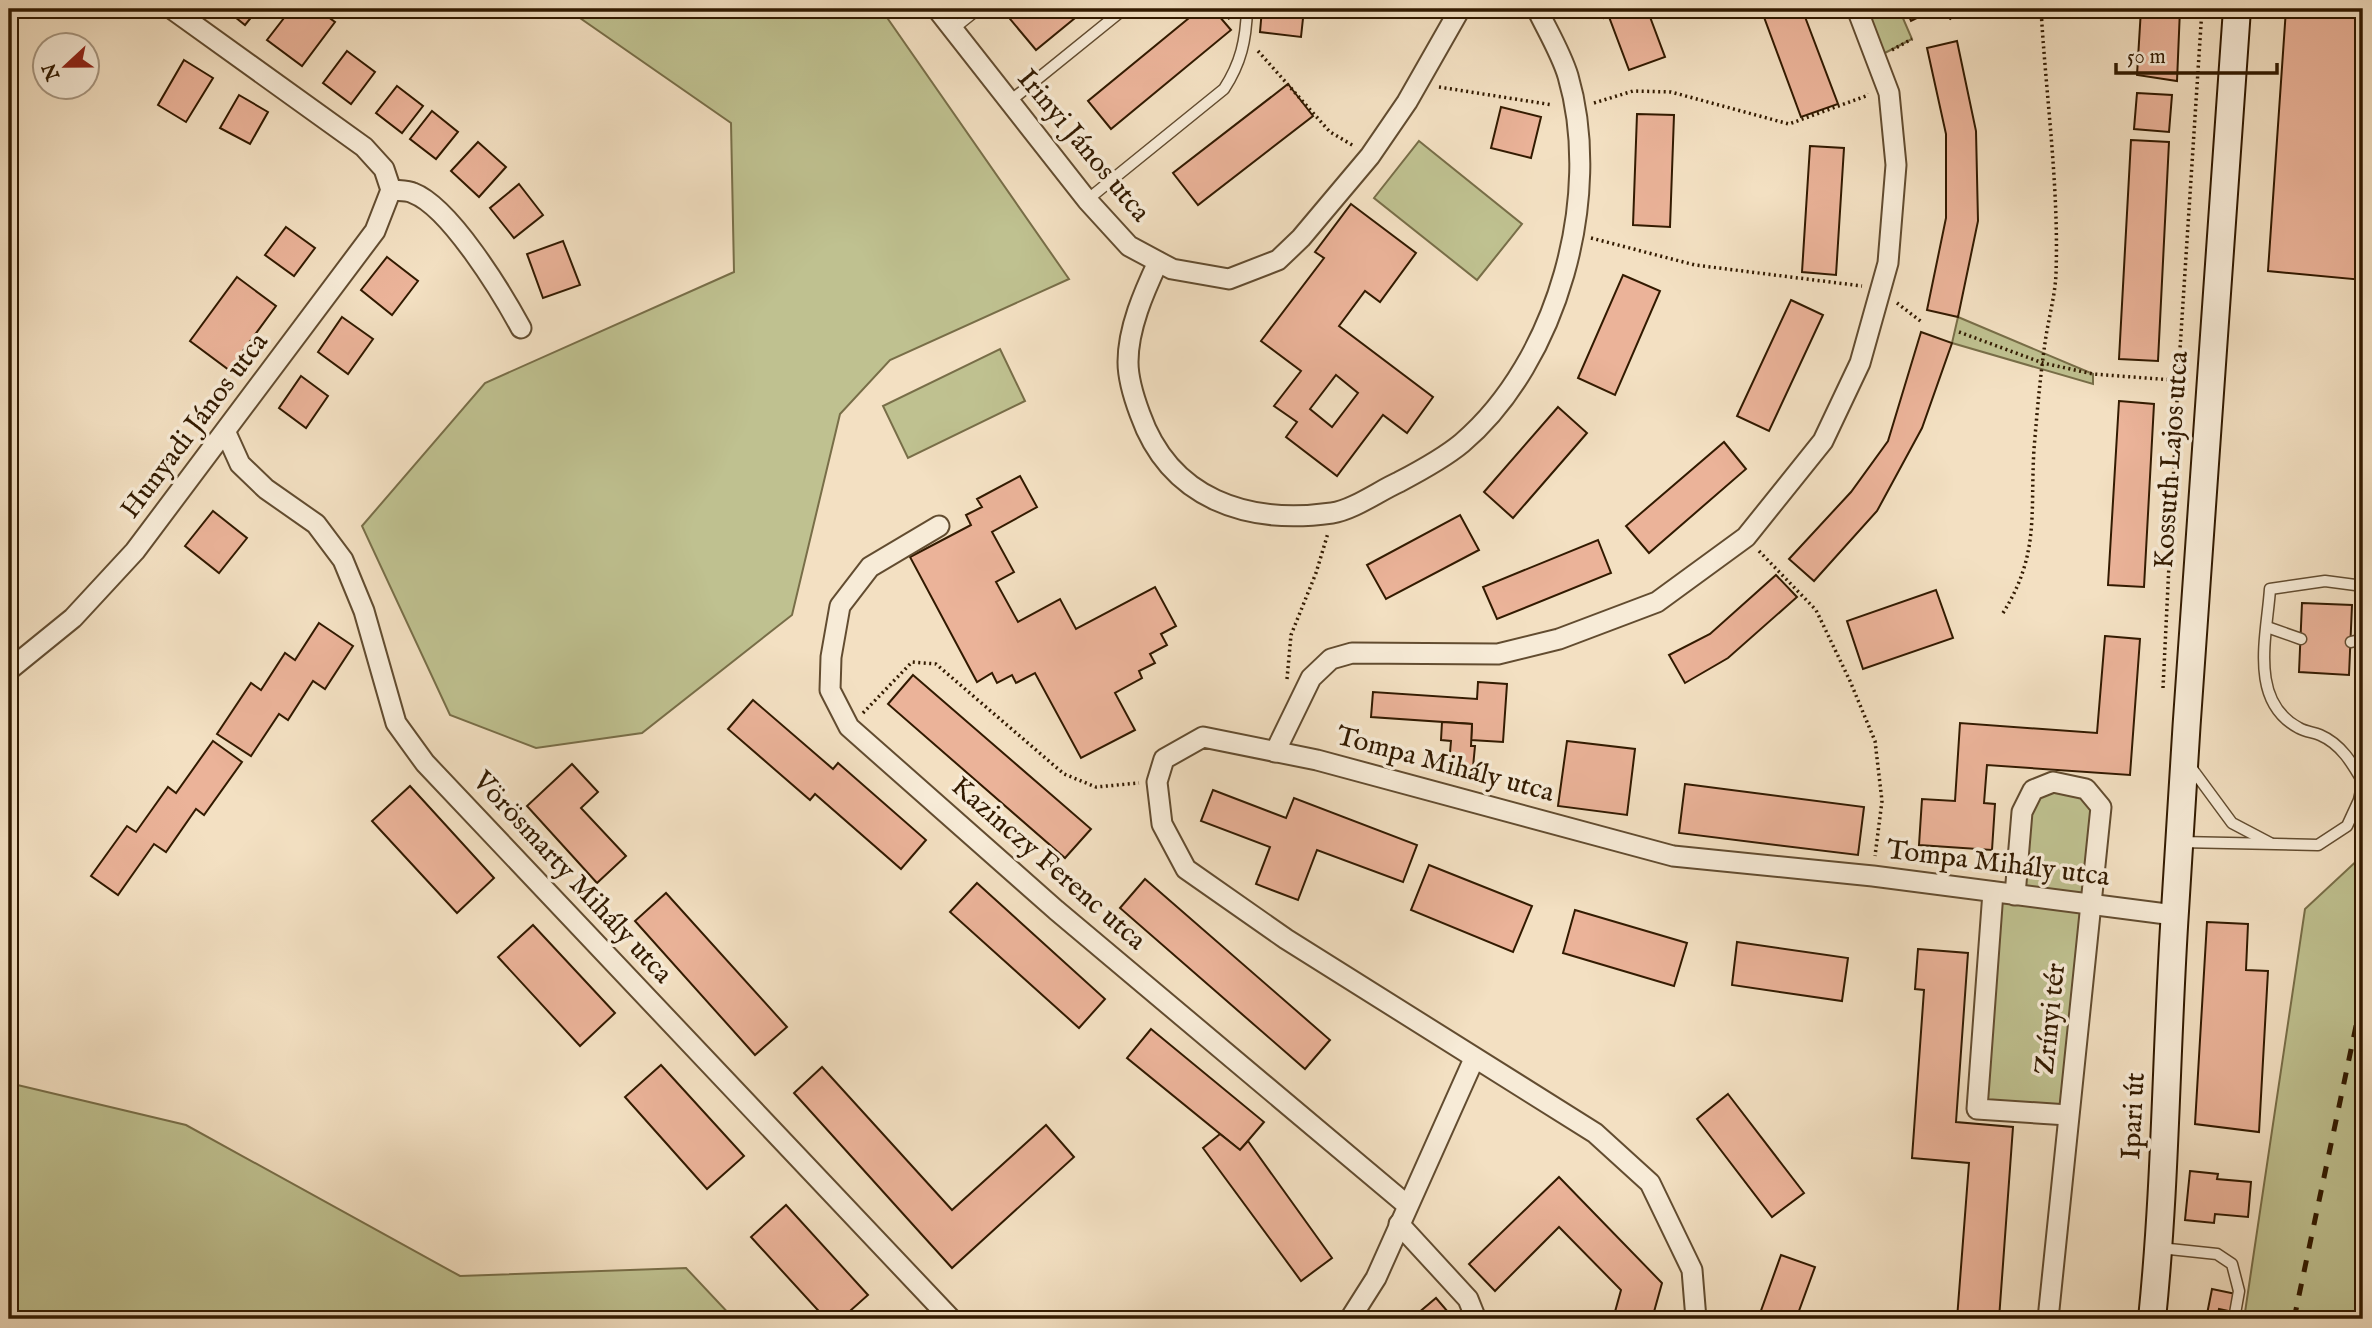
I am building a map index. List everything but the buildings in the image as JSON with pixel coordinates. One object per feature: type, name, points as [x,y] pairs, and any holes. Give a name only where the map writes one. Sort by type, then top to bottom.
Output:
[{"type":"main road","name":"Kossuth Lajos utca","points":[[2174,915],[2237,9]]},
{"type":"main road","name":"Ipari út","points":[[2152,1319],[2159,1248],[2174,915]]},
{"type":"street","points":[[172,9],[364,147],[384,169],[391,190],[413,193],[438,211],[496,281],[521,328]]},
{"type":"street","name":"Irinyi János utca","points":[[937,9],[1008,103],[1087,200],[1129,246],[1172,269],[1202,277],[1229,279],[1278,260],[1301,239],[1370,156],[1418,83],[1460,9]]},
{"type":"street","points":[[1158,262],[1140,300],[1128,362],[1134,398],[1148,436],[1185,483],[1196,492],[1232,508],[1282,515],[1334,513],[1414,474],[1462,443],[1511,388],[1550,314],[1575,233],[1581,170],[1574,109],[1568,75],[1537,9]]},
{"type":"street","points":[[1275,752],[1311,678],[1331,659],[1352,653],[1498,654],[1559,639],[1657,602],[1746,537],[1824,441],[1860,363],[1881,290],[1888,263],[1896,164],[1889,93],[1857,9]]},
{"type":"street","name":"Hunyadi János utca","points":[[9,670],[73,618],[126,561],[226,433],[375,232],[391,190]]},
{"type":"street","name":"Vörösmarty Mihály utca","points":[[226,433],[240,464],[266,489],[316,524],[343,560],[364,611],[396,723],[425,763],[951,1319]]},
{"type":"street","name":"Kazinczy Ferenc utca","points":[[939,526],[870,567],[840,606],[831,657],[830,690],[849,727],[1056,910],[1407,1205]]},
{"type":"street","name":"Tompa Mihály utca","points":[[1157,782],[1164,759],[1203,737],[1317,760],[1673,856],[1873,876],[2174,915]]},
{"type":"street","points":[[1157,782],[1162,824],[1186,869],[1286,939],[1595,1133],[1650,1183],[1692,1270],[1696,1319]]},
{"type":"street","name":"Zrínyi tér","points":[[1993,892],[1977,1109],[2068,1115],[2101,807],[2086,789],[2053,782],[2034,790],[2022,812],[2015,895]]},
{"type":"street","points":[[1350,1319],[1376,1278],[1474,1059]]},
{"type":"street","points":[[2048,1319],[2068,1115]]},
{"type":"street","points":[[1399,1224],[1468,1299],[1476,1319]]},
{"type":"lane","points":[[953,29],[978,9]]},
{"type":"lane","points":[[1008,103],[1124,9]]},
{"type":"lane","points":[[1087,200],[1224,89],[1234,73],[1246,40],[1247,9]]},
{"type":"lane","points":[[2179,841],[2277,846],[2318,845],[2347,826],[2359,800],[2363,782],[2337,745],[2320,734],[2300,729],[2280,714],[2268,694],[2263,672],[2270,589],[2325,581],[2363,586]]},
{"type":"lane","points":[[2267,627],[2301,639]]},
{"type":"lane","points":[[2351,642],[2363,639]]},
{"type":"lane","points":[[2184,757],[2232,823],[2277,846]]},
{"type":"lane","points":[[2159,1248],[2217,1254],[2232,1264],[2239,1291],[2234,1319]]},
{"type":"path","points":[[1222,9],[1246,40],[1285,79],[1330,132],[1370,156]]},
{"type":"path","points":[[1949,19],[1961,9]]},
{"type":"path","points":[[2003,613],[2017,591],[2033,534],[2034,450],[2043,363],[2056,278],[2056,195],[2046,98],[2041,9]]},
{"type":"path","points":[[2163,694],[2178,380],[2202,9]]},
{"type":"path","points":[[1574,109],[1633,91],[1671,92],[1789,124],[1866,96],[1877,57]]},
{"type":"path","points":[[1418,83],[1531,102]]},
{"type":"path","points":[[1575,233],[1695,265],[1881,290],[1923,323]]},
{"type":"path","points":[[1959,332],[2043,363],[2099,375],[2209,383]]},
{"type":"path","points":[[1287,682],[1291,635],[1316,573],[1334,513]]},
{"type":"path","points":[[1746,537],[1816,610],[1875,741],[1882,801],[1873,876]]},
{"type":"path","points":[[849,727],[912,662],[936,664],[1064,774],[1096,787],[1157,782]]},
{"type":"green space","points":[[567,9],[881,9],[1069,279],[890,360],[840,414],[792,615],[642,733],[536,748],[450,715],[362,526],[485,383],[734,272],[731,123]]},
{"type":"green space","points":[[1857,9],[1899,9],[1912,39],[1877,57]]},
{"type":"green space","points":[[1419,141],[1522,224],[1477,280],[1374,198]]},
{"type":"green space","points":[[1958,317],[2093,374],[2093,384],[1952,343]]},
{"type":"green space","points":[[1000,349],[1025,401],[908,458],[883,406]]},
{"type":"green space","points":[[2053,782],[2101,807],[2068,1115],[1977,1109],[1993,892],[2014,895],[2022,812]]},
{"type":"green space","points":[[2363,855],[2363,1319],[2244,1319],[2305,909]]},
{"type":"green space","points":[[9,1083],[186,1125],[460,1276],[686,1268],[734,1319],[9,1319]]},
{"type":"railway","points":[[2294,1319],[2363,993]]}]
